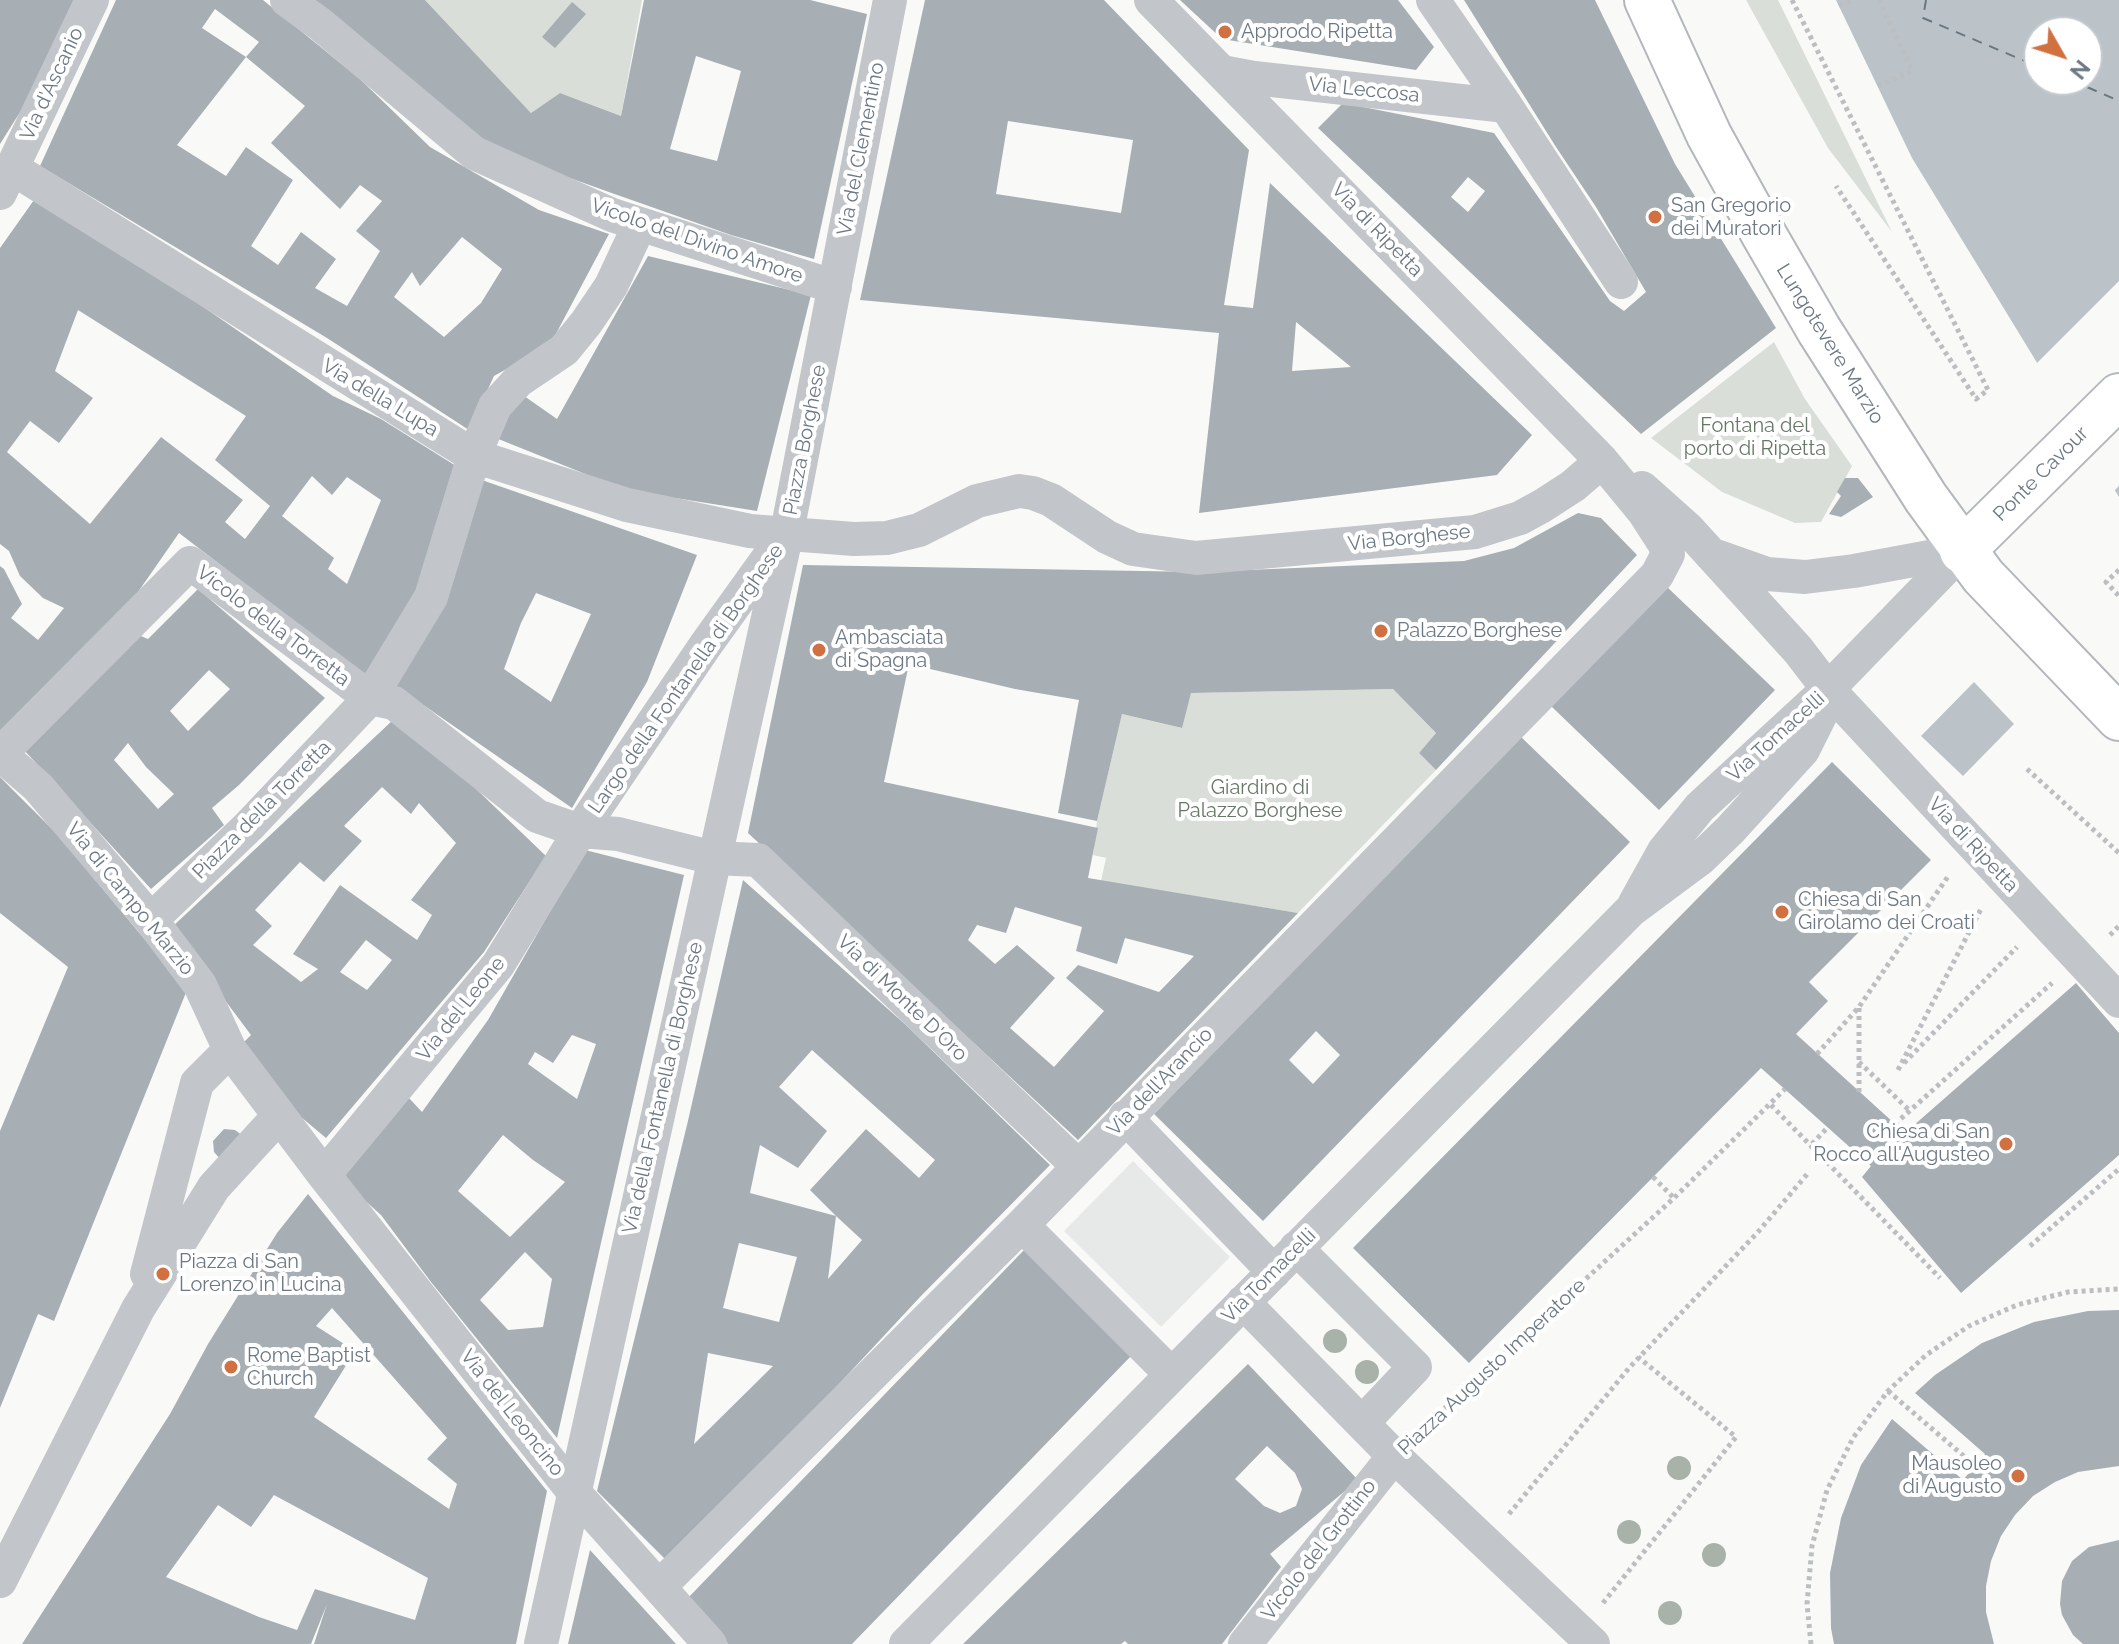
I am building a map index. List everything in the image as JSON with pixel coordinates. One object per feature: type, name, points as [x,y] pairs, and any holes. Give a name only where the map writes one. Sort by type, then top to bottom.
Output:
[{"type":"main road","name":"Lungotevere Marzio","points":[[1647,0],[1709,135],[1763,233],[1819,330],[1926,498],[1983,576],[2119,718]]},
{"type":"main road","name":"Ponte Cavour","points":[[1962,551],[2119,396]]},
{"type":"street","name":"Via d'Ascanio","points":[[6,180],[92,0]]},
{"type":"street","name":"Vicolo del Divino Amore","points":[[287,0],[474,153],[612,215],[834,292]]},
{"type":"street","name":"Via del Clementino","points":[[834,292],[890,0]]},
{"type":"street","name":"Via di Ripetta","points":[[1151,0],[1602,461],[1654,497],[1708,552],[1798,650],[1828,689],[2119,1001]]},
{"type":"street","points":[[1433,0],[1621,282]]},
{"type":"street","name":"Via Leccosa","points":[[1222,72],[1506,106]]},
{"type":"street","name":"Via della Lupa","points":[[6,180],[474,456],[627,505],[750,531],[787,532]]},
{"type":"street","name":"Piazza della Torretta","points":[[151,920],[249,826],[370,698],[431,597],[474,456],[495,406],[518,381],[564,350],[586,323],[611,286],[640,224]]},
{"type":"street","name":"Piazza Borghese","points":[[834,292],[787,532],[854,539],[899,536],[919,530],[977,501],[1008,491],[1019,491],[1051,500],[1107,537],[1133,549],[1196,558]]},
{"type":"street","name":"Via Borghese","points":[[1196,558],[1475,532],[1511,522],[1542,506],[1573,486],[1602,461]]},
{"type":"street","name":"Via dell'Arancio","points":[[659,1587],[1022,1225],[1657,575],[1668,554],[1664,543],[1644,512],[1602,461]]},
{"type":"street","name":"Largo della Fontanella di Borghese","points":[[714,858],[618,834],[580,831],[705,646],[787,532]]},
{"type":"street","name":"Via della Fontanella di Borghese","points":[[541,1644],[787,532]]},
{"type":"street","points":[[1708,552],[1767,574],[1805,577],[1962,551]]},
{"type":"street","points":[[1828,689],[1962,551]]},
{"type":"street","name":"Vicolo della Torretta","points":[[0,754],[190,563],[370,698],[394,703],[537,816],[580,831]]},
{"type":"street","name":"Via Tomacelli","points":[[906,1644],[1631,910],[1708,851],[1787,770],[1813,732],[1828,689]]},
{"type":"street","name":"Via di Campo Marzio","points":[[0,754],[38,787],[151,920],[200,985],[230,1050],[324,1175]]},
{"type":"street","name":"Via del Leone","points":[[324,1175],[498,965],[580,831]]},
{"type":"street","name":"Via di Monte D'Oro","points":[[714,858],[758,860],[1078,1166]]},
{"type":"street","points":[[138,1309],[197,1083],[230,1050]]},
{"type":"street","points":[[0,1581],[138,1309],[214,1187],[279,1116]]},
{"type":"street","points":[[1125,1117],[1285,1260],[1415,1367],[1362,1423]]},
{"type":"street","name":"Via del Leoncino","points":[[324,1175],[573,1491],[710,1644]]},
{"type":"street","points":[[1022,1225],[1171,1374]]},
{"type":"street","points":[[1243,1302],[1394,1456]]},
{"type":"street","name":"Vicolo del Grottino","points":[[1245,1644],[1394,1456]]},
{"type":"street","name":"Piazza Augusto Imperatore","points":[[1394,1456],[1593,1644]]},
{"type":"path","points":[[1792,0],[1988,390],[1976,399],[1836,186]]},
{"type":"path","points":[[1839,6],[1852,0]]},
{"type":"path","points":[[1878,86],[1912,71],[1879,0]]},
{"type":"path","points":[[2119,570],[2106,582],[2119,596]]},
{"type":"path","points":[[2027,769],[2119,853]]},
{"type":"path","points":[[1817,1054],[1859,1007],[1936,891],[1975,848]]},
{"type":"path","points":[[1999,874],[1898,1070],[2016,948]]},
{"type":"path","points":[[1895,1124],[2080,959]]},
{"type":"path","points":[[1859,1007],[1859,1092]]},
{"type":"path","points":[[1859,1062],[1910,1111]]},
{"type":"path","name":"Piazza Augusto Imperatore","points":[[1394,1456],[1674,1198],[1785,1089]]},
{"type":"path","points":[[1771,1105],[1940,1278]]},
{"type":"path","points":[[1812,1144],[1828,1127]]},
{"type":"path","points":[[2030,1246],[2119,1169]]},
{"type":"path","points":[[1508,1514],[1638,1357],[1758,1232],[1809,1172]]},
{"type":"path","points":[[1653,1177],[1674,1198]]},
{"type":"path","points":[[1811,1644],[1807,1604],[1812,1546],[1827,1490],[1853,1438],[1888,1391],[1937,1348],[1969,1326],[2017,1305],[2068,1292],[2119,1289]]},
{"type":"path","points":[[1607,1598],[1736,1437],[1638,1357]]},
{"type":"path","points":[[1888,1391],[1966,1458]]},
{"type":"shaded area","points":[[1836,0],[2119,0],[2119,497],[1912,158]]},
{"type":"shaded area","points":[[1974,682],[2014,724],[1963,776],[1921,736]]},
{"type":"shaded area","points":[[1133,1161],[1230,1257],[1161,1327],[1064,1231]]},
{"type":"green space","points":[[425,0],[642,0],[621,116],[560,93],[531,113]]},
{"type":"green space","points":[[1746,0],[1778,0],[1892,232],[1828,148]]},
{"type":"green space","name":"Fontana del porto di Ripetta","points":[[1774,342],[1805,399],[1852,466],[1821,522],[1795,523],[1722,492],[1651,438]]},
{"type":"green space","name":"Giardino di Palazzo Borghese","points":[[1393,689],[1436,733],[1419,753],[1436,770],[1298,913],[1101,881],[1106,858],[1093,855],[1097,821],[1122,714],[1181,728],[1191,693]]},
{"type":"pier","points":[[2119,281],[2119,486],[2112,493],[2034,366]]},
{"type":"building","points":[[0,0],[76,0],[39,82],[0,144]]},
{"type":"building","points":[[116,0],[263,0],[361,80],[430,147],[539,210],[609,234],[550,345],[494,376],[469,430],[327,338],[40,166]],"holes":[[[215,9],[259,42],[246,57],[202,28]],[[246,57],[305,106],[271,143],[340,209],[360,185],[382,201],[356,231],[380,251],[347,306],[315,288],[336,259],[301,232],[278,265],[251,246],[293,180],[246,147],[226,176],[177,145]],[[462,237],[502,269],[481,303],[444,337],[394,297],[412,272],[420,286]]]},
{"type":"building","points":[[308,0],[425,0],[531,113],[560,93],[621,116],[644,0],[810,0],[867,14],[814,259],[731,235],[534,165],[490,145]],"holes":[[[696,56],[741,71],[717,161],[670,149]]]},
{"type":"building","points":[[925,0],[1104,0],[1249,150],[1224,305],[1253,308],[1270,183],[1532,435],[1497,475],[1199,513],[1219,333],[860,300]],"holes":[[[1008,121],[1133,140],[1121,213],[996,194]],[[1296,322],[1351,367],[1292,371]]]},
{"type":"building","points":[[1180,0],[1398,0],[1434,47],[1416,70],[1222,39]]},
{"type":"building","points":[[1464,0],[1595,0],[1675,164],[1776,328],[1641,434],[1318,128],[1343,103],[1494,133],[1610,301],[1624,311],[1646,292]],"holes":[[[1468,177],[1485,191],[1468,212],[1451,197]]]},
{"type":"building","points":[[572,2],[586,14],[555,48],[542,37]]},
{"type":"building","points":[[34,200],[132,258],[333,396],[381,419],[456,466],[425,591],[364,675],[179,533],[129,605],[0,736],[0,566],[22,604],[11,618],[38,640],[64,608],[43,598],[20,576],[9,551],[0,544],[0,248]],"holes":[[[78,310],[246,416],[215,460],[270,506],[245,539],[225,522],[243,500],[161,437],[90,524],[7,452],[30,421],[59,443],[93,398],[55,371]],[[312,476],[332,495],[347,477],[381,500],[347,584],[328,569],[334,558],[282,516]]]},
{"type":"building","points":[[648,256],[811,295],[757,511],[625,490],[491,436],[517,391],[557,419]]},
{"type":"building","points":[[1845,478],[1858,478],[1873,497],[1841,517],[1829,514],[1841,496],[1837,492]]},
{"type":"building","points":[[479,479],[697,555],[647,682],[572,808],[393,684]],"holes":[[[536,593],[591,614],[551,702],[504,669]]]},
{"type":"building","points":[[1578,513],[1601,518],[1637,555],[1436,770],[1419,753],[1436,733],[1393,689],[1191,693],[1182,728],[1122,714],[1097,821],[1058,813],[1079,700],[1015,689],[909,664],[884,782],[1098,828],[1088,878],[1298,913],[1078,1140],[748,833],[803,565],[1199,572],[1464,561],[1514,548]],"holes":[[[1015,907],[1082,927],[1076,951],[1117,964],[1125,938],[1194,956],[1159,992],[1078,965],[1066,978],[1104,1011],[1054,1067],[1010,1028],[1055,978],[1017,945],[995,964],[968,940],[977,925],[1006,933]]]},
{"type":"building","points":[[1666,586],[1775,690],[1659,810],[1551,706]]},
{"type":"building","points":[[198,589],[325,698],[212,808],[224,825],[151,889],[24,750],[136,634],[148,639]],"holes":[[[209,670],[230,689],[188,731],[170,711]],[[128,743],[146,767],[174,794],[158,809],[114,760]]]},
{"type":"building","points":[[393,720],[472,785],[546,856],[484,952],[326,1138],[289,1107],[239,1047],[251,1035],[171,928]],"holes":[[[382,787],[411,814],[419,803],[456,843],[411,900],[432,915],[417,940],[340,885],[293,954],[318,969],[301,982],[253,945],[272,926],[255,910],[300,862],[324,882],[362,841],[344,826]],[[366,940],[392,960],[367,990],[340,972]]]},
{"type":"building","points":[[1520,736],[1630,842],[1263,1221],[1154,1114]],"holes":[[[1316,1031],[1340,1055],[1313,1084],[1289,1060]]]},
{"type":"building","points":[[1832,762],[1931,860],[1809,982],[1828,1001],[1796,1034],[1905,1133],[2076,983],[2119,1033],[2119,1155],[1961,1293],[1862,1177],[1871,1166],[1761,1068],[1469,1363],[1353,1248]]},
{"type":"building","points":[[0,777],[56,833],[187,990],[54,1321],[38,1314],[0,1408],[0,1131],[68,967],[0,913]]},
{"type":"building","points":[[585,850],[684,875],[557,1438],[381,1215],[341,1179],[409,1098],[422,1112],[488,1020]],"holes":[[[572,1035],[596,1044],[577,1099],[528,1064],[535,1052],[553,1063]],[[503,1135],[565,1182],[510,1237],[458,1191]],[[525,1252],[552,1279],[543,1327],[508,1330],[480,1300]]]},
{"type":"building","points":[[743,880],[907,1026],[1050,1165],[827,1397],[665,1559],[597,1491],[687,1125]],"holes":[[[812,1050],[935,1160],[919,1178],[866,1129],[810,1190],[836,1216],[750,1193],[760,1145],[798,1168],[827,1131],[779,1087]],[[836,1216],[862,1240],[828,1279]],[[739,1243],[797,1257],[779,1322],[723,1308]],[[708,1353],[773,1366],[694,1444]]]},
{"type":"building","points":[[224,1129],[235,1130],[243,1136],[222,1161],[214,1152],[213,1141]]},
{"type":"building","points":[[308,1194],[547,1491],[516,1644],[314,1644],[327,1604],[311,1644],[22,1644],[170,1414],[208,1344],[277,1233]],"holes":[[[332,1308],[447,1438],[427,1459],[457,1484],[449,1509],[314,1417],[355,1351],[316,1326]],[[274,1495],[428,1578],[415,1620],[315,1589],[297,1630],[166,1577],[218,1505],[251,1527]]]},
{"type":"building","points":[[1024,1250],[1132,1355],[852,1644],[728,1644],[686,1600]]},
{"type":"building","name":"Mausoleo di Augusto","points":[[2119,1310],[2119,1466],[2078,1472],[2055,1482],[2033,1496],[2015,1515],[2001,1536],[1986,1586],[1986,1612],[1994,1644],[1834,1644],[1830,1573],[1841,1518],[1861,1465],[1892,1419],[1963,1480],[1985,1454],[1915,1393],[1935,1375],[1982,1343],[2034,1322],[2088,1311]]},
{"type":"building","points":[[1248,1364],[1358,1480],[1270,1554],[1281,1567],[1222,1644],[1128,1644],[1125,1641],[1121,1644],[963,1644]],"holes":[[[1267,1446],[1295,1473],[1302,1489],[1296,1506],[1280,1513],[1264,1506],[1235,1479]]]},
{"type":"building","points":[[2119,1540],[2119,1644],[2083,1644],[2073,1635],[2062,1615],[2062,1581],[2072,1561],[2089,1547]]},
{"type":"building","points":[[590,1550],[676,1644],[568,1644]]},
{"type":"ferry route","points":[[1926,0],[1923,18],[2023,60]]},
{"type":"ferry route","points":[[2103,94],[2119,101]]},
{"type":"place","name":"Approdo Ripetta","points":[[1225,32]]},
{"type":"place","name":"San Gregorio dei Muratori","points":[[1655,217]]},
{"type":"place","name":"Palazzo Borghese","points":[[1381,631]]},
{"type":"place","name":"Ambasciata di Spagna","points":[[819,650]]},
{"type":"place","name":"Chiesa di San Girolamo dei Croati","points":[[1782,912]]},
{"type":"place","name":"Chiesa di San Rocco all'Augusteo","points":[[2006,1144]]},
{"type":"place","name":"Piazza di San Lorenzo in Lucina","points":[[163,1274]]},
{"type":"place","name":"Rome Baptist Church","points":[[231,1367]]},
{"type":"place","name":"Mausoleo di Augusto","points":[[2018,1476]]}]
